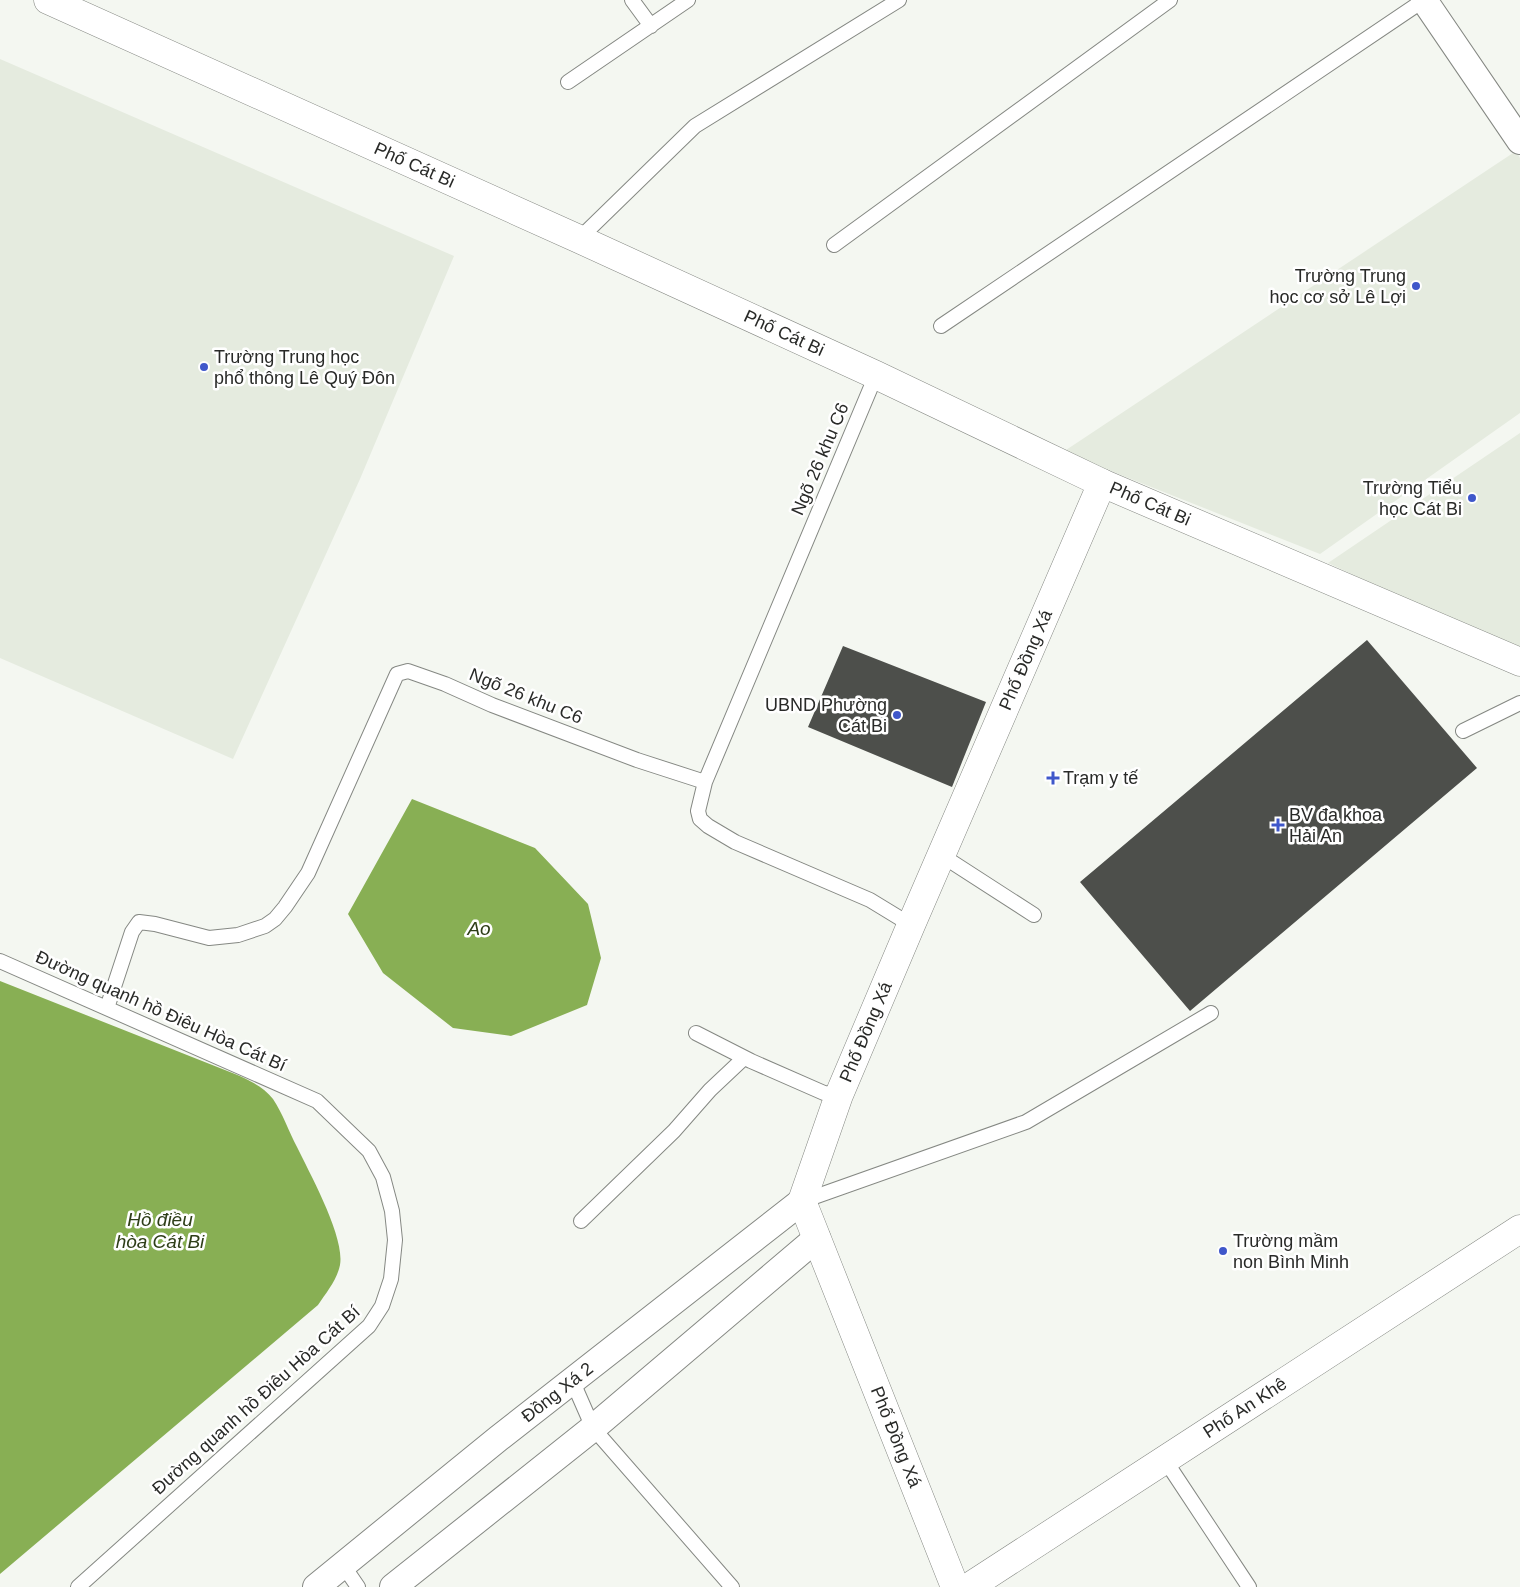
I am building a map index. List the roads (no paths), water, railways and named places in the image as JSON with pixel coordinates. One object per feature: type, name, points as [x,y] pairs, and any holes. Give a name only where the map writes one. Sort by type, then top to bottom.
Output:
[{"type":"street","name":"Phố Cát Bi","points":[[48,0],[876,375],[1102,483],[1520,662]]},
{"type":"street","points":[[1424,0],[1516,127]]},
{"type":"street","name":"Phố Đồng Xá","points":[[955,1587],[802,1201],[839,1095],[1102,483]]},
{"type":"street","name":"Đồng Xá 2","points":[[316,1587],[572,1380],[802,1201]]},
{"type":"street","name":"Phố An Khê","points":[[969,1587],[1520,1229]]},
{"type":"street","points":[[393,1587],[593,1428],[817,1238]]},
{"type":"lane","points":[[632,0],[651,26]]},
{"type":"lane","points":[[568,82],[688,0]]},
{"type":"lane","points":[[579,239],[695,126],[899,0]]},
{"type":"lane","points":[[834,245],[1170,0]]},
{"type":"lane","points":[[941,326],[1424,0]]},
{"type":"lane","name":"Ngõ 26 khu C6","points":[[107,1008],[132,932],[139,922],[155,924],[210,938],[238,935],[265,926],[275,919],[308,873],[397,674],[408,671],[637,760],[705,782],[876,375]]},
{"type":"lane","points":[[1462,731],[1520,703]]},
{"type":"lane","points":[[705,782],[698,811],[700,818],[708,826],[735,842],[870,900],[911,925]]},
{"type":"lane","points":[[941,855],[1034,915]]},
{"type":"lane","name":"Đường quanh hồ Điêu Hòa Cát Bí","points":[[0,961],[317,1101],[369,1150],[383,1176],[392,1211],[395,1240],[391,1279],[382,1306],[369,1326],[78,1587]]},
{"type":"lane","points":[[802,1201],[1026,1122],[1211,1013]]},
{"type":"lane","points":[[696,1033],[744,1058],[824,1093],[839,1095]]},
{"type":"lane","points":[[581,1221],[674,1131],[710,1090],[744,1058]]},
{"type":"lane","points":[[572,1380],[593,1428],[732,1587]]},
{"type":"lane","points":[[1164,1460],[1249,1587]]},
{"type":"lane","points":[[343,1566],[358,1587]]},
{"type":"water","name":"Ao","points":[[412,799],[535,848],[588,904],[601,958],[587,1005],[511,1036],[453,1028],[383,973],[348,914]]},
{"type":"water","name":"Hồ điều hòa Cát Bi","points":[[0,981],[235,1074],[261,1087],[273,1099],[280,1111],[318,1189],[337,1239],[340,1265],[331,1286],[318,1305],[0,1574]]},
{"type":"place","name":"Trường Trung học cơ sở Lê Lợi","points":[[1416,286]]},
{"type":"place","name":"Trường Trung học phổ thông Lê Quý Đôn","points":[[204,367]]},
{"type":"place","name":"Trường Tiểu học Cát Bi","points":[[1472,498]]},
{"type":"place","name":"UBND Phường Cát Bi","points":[[897,715]]},
{"type":"place","name":"Trạm y tế","points":[[1053,778]]},
{"type":"place","name":"BV đa khoa Hải An","points":[[1278,825]]},
{"type":"place","name":"Trường mầm non Bình Minh","points":[[1223,1251]]}]
